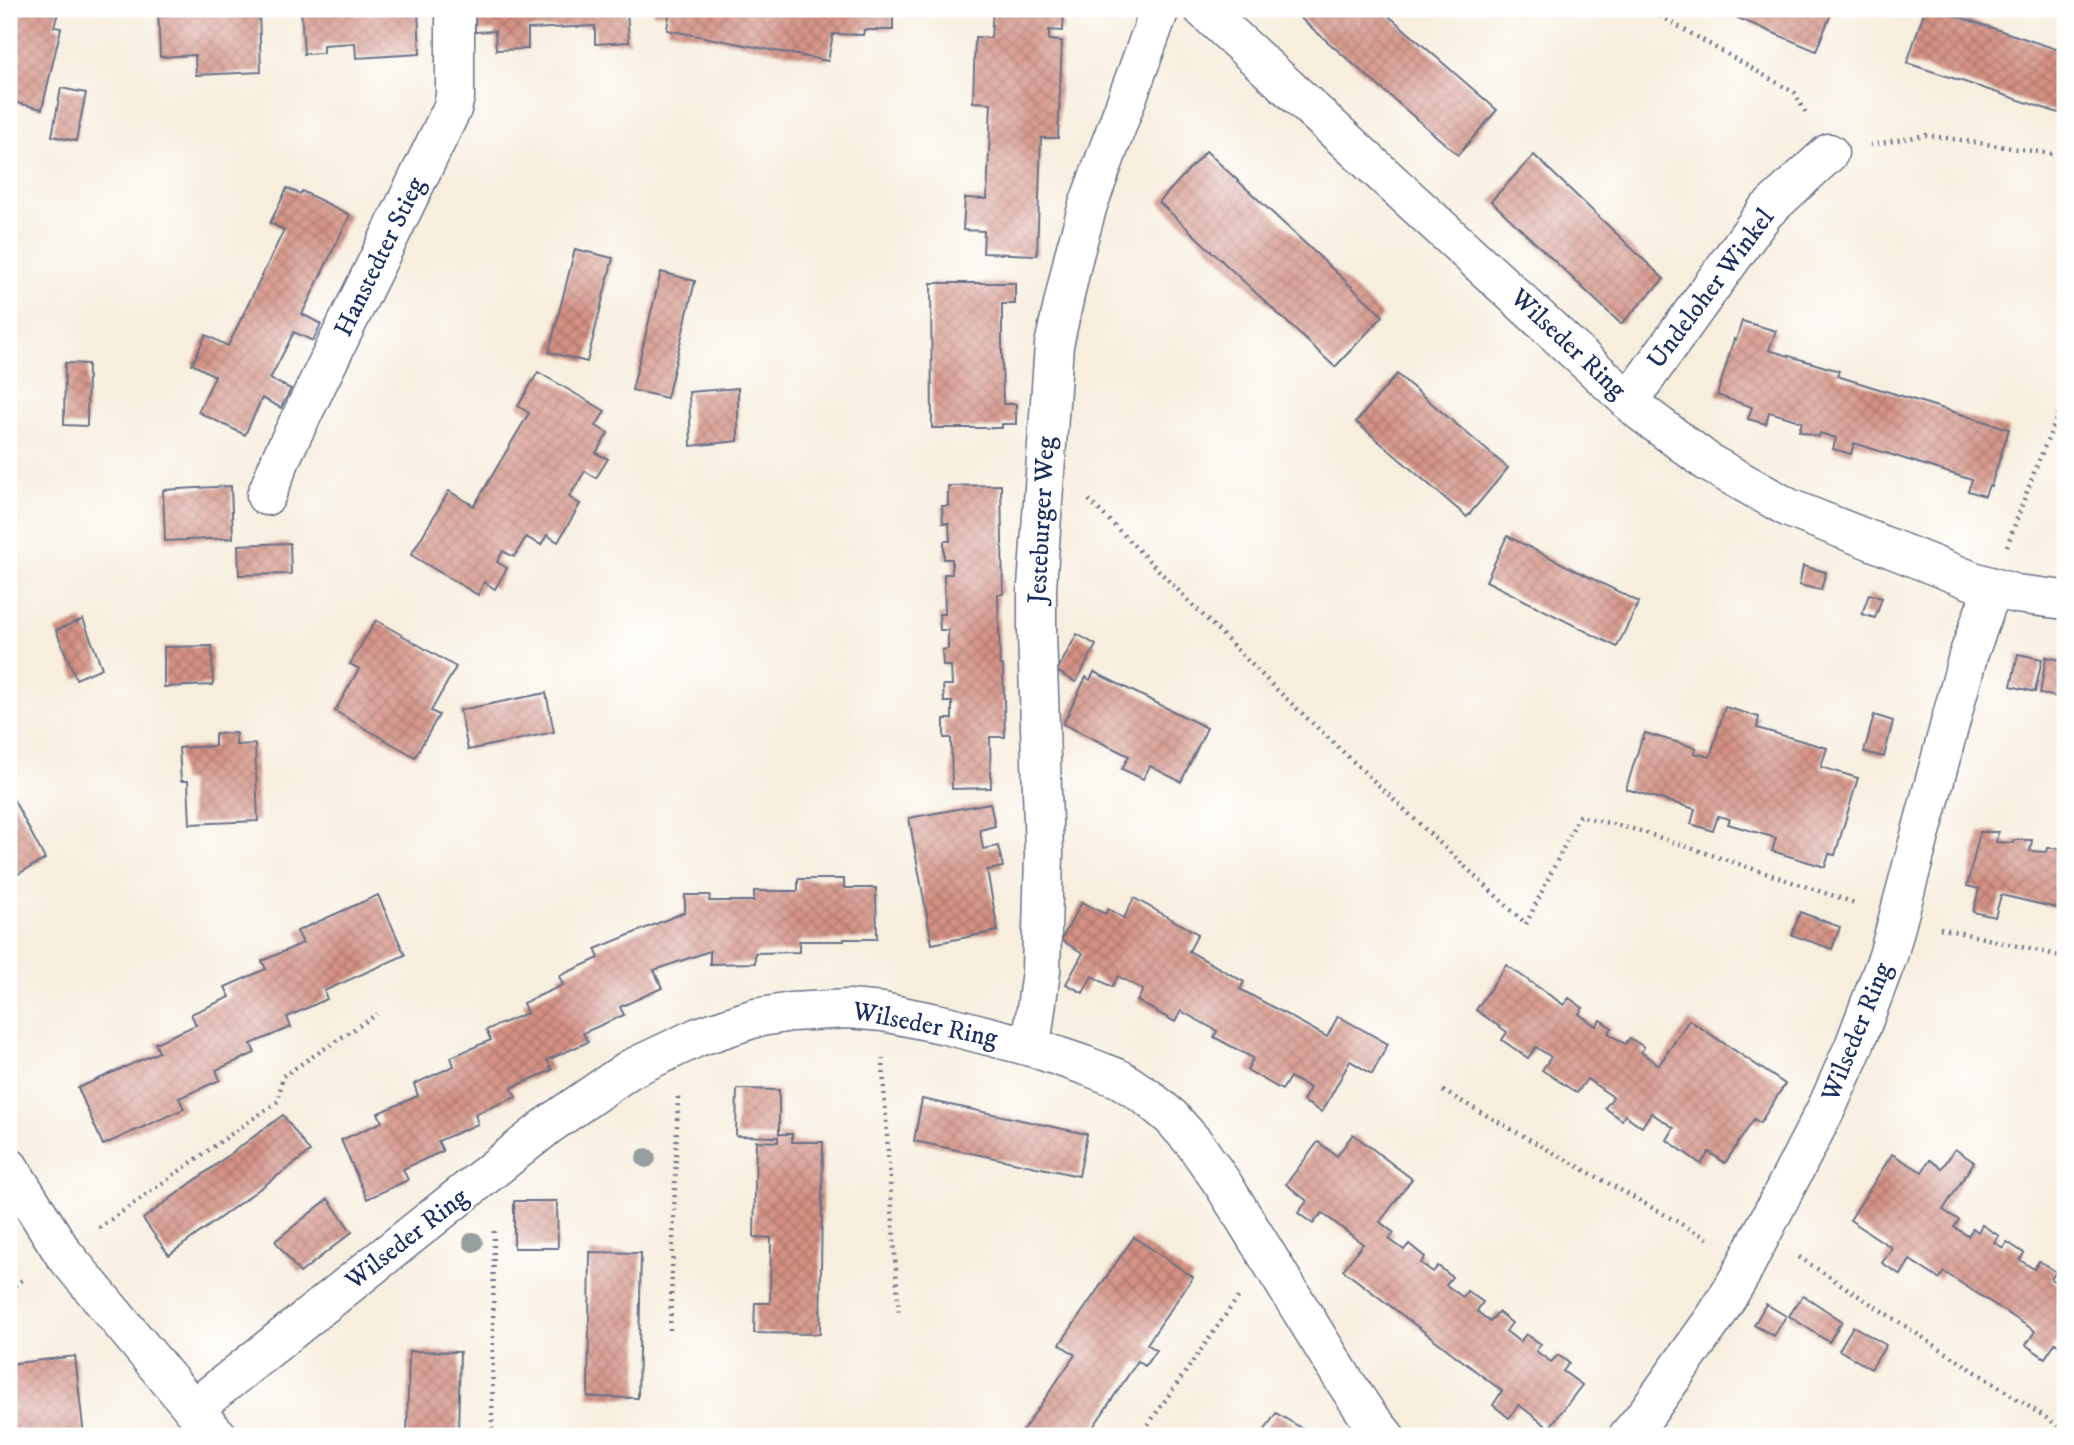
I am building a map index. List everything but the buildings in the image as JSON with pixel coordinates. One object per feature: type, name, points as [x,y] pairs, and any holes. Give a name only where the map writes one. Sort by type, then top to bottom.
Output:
[{"type":"street","name":"Hanstedter Stieg","points":[[266,496],[289,442],[452,110],[455,97],[455,9]]},
{"type":"street","name":"Jesteburger Weg","points":[[1031,1047],[1041,971],[1044,854],[1037,587],[1054,345],[1088,205],[1160,9]]},
{"type":"street","name":"Wilseder Ring","points":[[1203,9],[1641,412],[1709,463],[1789,508],[1973,581],[2016,594],[2065,600]]},
{"type":"street","name":"Undeloher Winkel","points":[[1629,401],[1765,212],[1829,153]]},
{"type":"street","name":"Wilseder Ring","points":[[1628,1436],[1716,1316],[1828,1105],[1854,1046],[1888,956],[1968,656],[1993,587]]},
{"type":"street","name":"Wilseder Ring","points":[[205,1423],[482,1179],[600,1088],[630,1069],[667,1051],[708,1033],[755,1018],[791,1012],[849,1009],[883,1012],[946,1025],[1031,1047],[1120,1079],[1147,1097],[1171,1117],[1195,1144],[1223,1184],[1366,1413],[1385,1436]]},
{"type":"street","points":[[9,1167],[63,1253],[205,1423]]},
{"type":"path","points":[[1648,9],[1795,93],[1829,153],[1926,135],[2065,156]]},
{"type":"path","points":[[1993,587],[2036,467],[2065,399]]},
{"type":"path","points":[[1089,500],[1273,686],[1526,924],[1579,816],[1637,830],[1899,917],[2065,957]]},
{"type":"path","points":[[883,1012],[884,1090],[899,1315]]},
{"type":"path","points":[[63,1253],[278,1101],[283,1076],[377,1014]]},
{"type":"path","points":[[667,1051],[678,1084],[670,1330]]},
{"type":"path","points":[[1443,1091],[1754,1247],[1800,1257],[2065,1430]]},
{"type":"path","points":[[482,1179],[495,1215],[492,1436]]},
{"type":"path","points":[[1140,1436],[1242,1291],[1274,1267]]}]
